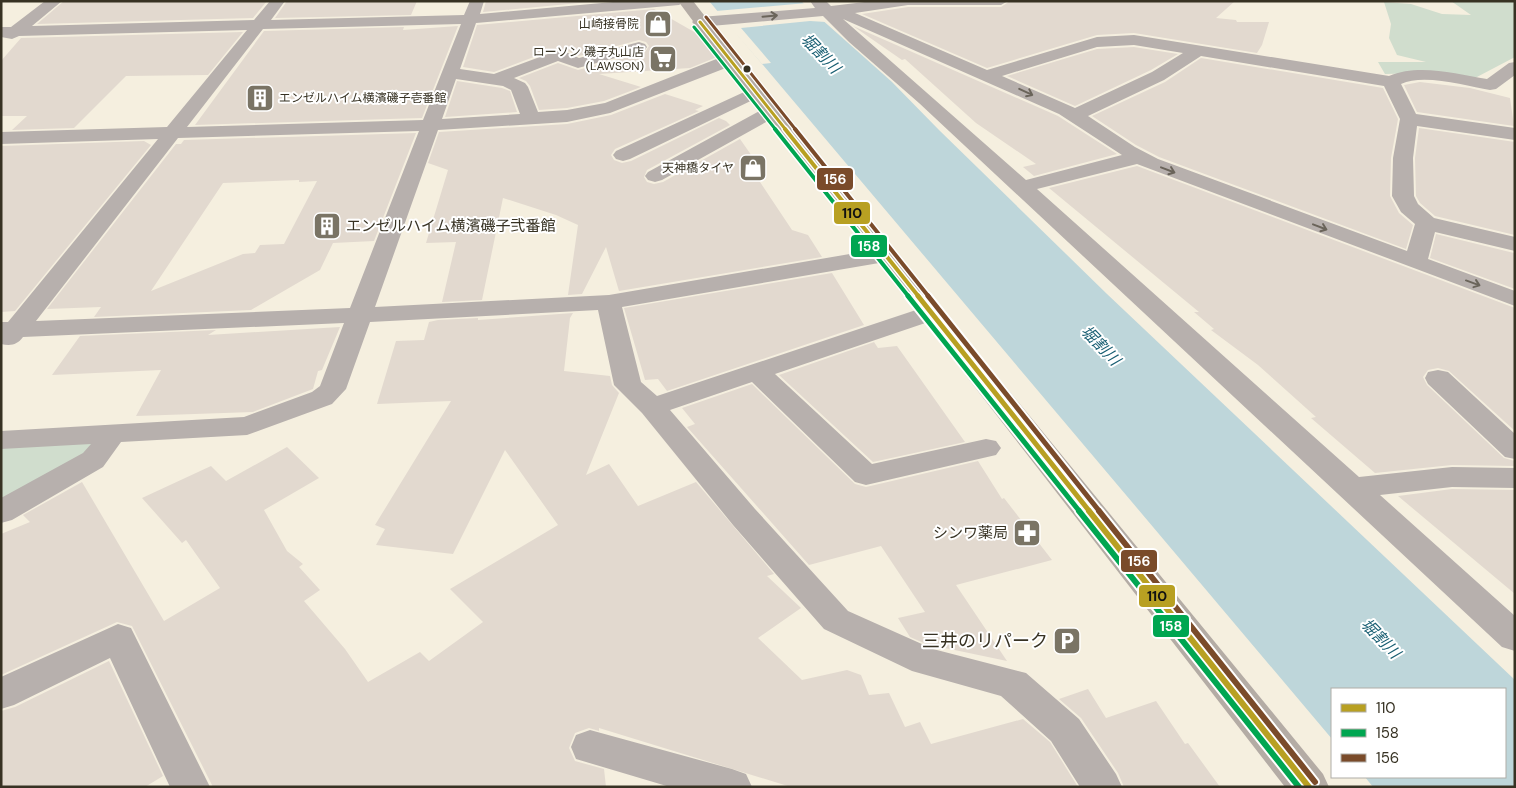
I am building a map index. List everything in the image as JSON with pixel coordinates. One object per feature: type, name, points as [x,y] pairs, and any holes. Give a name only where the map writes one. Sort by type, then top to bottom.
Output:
[{"type":"highway","points":[[703,14],[730,60],[1310,787]]},
{"type":"street","points":[[1,43],[8,32],[55,1]]},
{"type":"street","points":[[6,336],[278,1]]},
{"type":"street","points":[[8,32],[259,25],[473,10],[679,1]]},
{"type":"street","points":[[703,14],[908,1],[1001,1]]},
{"type":"street","points":[[820,8],[843,13],[988,75],[1074,116],[1151,163],[1515,299]]},
{"type":"street","points":[[820,8],[1021,187],[1515,637]]},
{"type":"street","points":[[1,440],[247,426],[322,398],[332,390],[473,10]]},
{"type":"street","points":[[988,75],[1097,42],[1134,40],[1391,82],[1398,78],[1424,76],[1504,79]]},
{"type":"street","points":[[496,80],[556,56],[562,56],[578,63],[639,47]]},
{"type":"street","points":[[1074,116],[1158,76],[1198,51]]},
{"type":"street","points":[[1,138],[429,125],[586,114],[610,108],[730,60]]},
{"type":"street","points":[[449,73],[496,80],[518,86],[531,119]]},
{"type":"street","points":[[1391,82],[1409,119],[1403,158],[1403,196],[1409,207],[1426,223],[1515,244]]},
{"type":"street","points":[[623,155],[763,102]]},
{"type":"street","points":[[655,176],[763,102]]},
{"type":"street","points":[[1409,119],[1515,134]]},
{"type":"street","points":[[1021,187],[1040,184],[1139,157]]},
{"type":"street","points":[[1416,262],[1426,223]]},
{"type":"street","points":[[6,336],[610,302],[885,255]]},
{"type":"street","points":[[610,302],[628,385],[652,407],[744,517],[836,620],[925,661],[1013,684],[1065,730],[1102,787]]},
{"type":"street","points":[[652,407],[931,313]]},
{"type":"street","points":[[756,371],[866,475],[986,448]]},
{"type":"street","points":[[1438,378],[1515,450]]},
{"type":"street","points":[[1,512],[93,460],[110,435]]},
{"type":"street","points":[[1352,488],[1452,476],[1515,478]]},
{"type":"street","points":[[1,694],[118,638],[190,787]]},
{"type":"street","points":[[590,746],[732,787]]},
{"type":"green space","points":[[1451,1],[1515,1],[1515,57],[1475,78],[1427,73],[1385,74],[1378,62],[1426,62],[1397,55],[1389,38],[1391,24],[1384,2],[1411,4],[1442,14],[1471,15]]},
{"type":"green space","points":[[102,441],[92,453],[1,503],[1,447]]},
{"type":"water","name":"堀割川","points":[[709,1],[801,1],[892,82],[1107,294],[1515,680],[1515,787],[1373,787],[1366,778],[1506,778],[1506,688],[1331,688],[1331,738]]},
{"type":"pier","points":[[807,3],[826,22],[810,21],[741,28],[771,63],[762,64],[716,11]]},
{"type":"building","points":[[64,1],[267,1],[253,18],[37,24]]},
{"type":"building","points":[[287,1],[417,1],[411,15],[275,18]]},
{"type":"building","points":[[486,1],[600,1],[483,12]]},
{"type":"building","points":[[1010,1],[1235,1],[1216,18],[1236,20],[1237,22],[1269,22],[1262,45],[1257,53],[1134,33],[1097,35],[987,68],[862,14],[908,7],[1001,7]]},
{"type":"building","points":[[654,9],[703,37],[717,57],[690,68],[599,74],[641,87],[604,101],[567,108],[539,110],[530,86],[526,81],[519,78],[558,63],[578,70],[645,52],[649,46],[646,42],[639,40],[579,56],[568,51],[555,49],[494,72],[463,67],[477,25]]},
{"type":"building","points":[[458,26],[422,118],[195,125],[264,31],[404,27],[403,30]]},
{"type":"building","points":[[853,26],[1058,116],[1117,154],[1034,176],[1023,167],[1036,164],[976,123],[905,59],[902,60]]},
{"type":"building","points":[[243,32],[208,75],[126,76],[74,128],[12,130],[27,116],[1,116],[1,61],[21,38]]},
{"type":"building","points":[[1134,47],[1178,54],[1151,70],[1075,106],[1007,76],[1097,49]]},
{"type":"building","points":[[1201,58],[1383,88],[1398,119],[1391,158],[1390,196],[1399,213],[1413,225],[1406,249],[1159,157],[1136,145],[1092,116],[1165,82]]},
{"type":"building","points":[[457,81],[510,91],[517,112],[445,117]]},
{"type":"building","points":[[1420,82],[1470,88],[1510,98],[1514,126],[1417,112],[1404,85]]},
{"type":"building","points":[[665,94],[703,106],[695,110],[699,111],[615,149],[611,155],[614,160],[622,163],[631,161],[719,118],[726,121],[730,125],[647,170],[644,177],[647,182],[654,184],[663,182],[740,139],[761,169],[752,170],[792,230],[808,235],[822,257],[619,291],[606,247],[582,294],[568,295],[578,225],[556,215],[503,198],[482,300],[442,302],[456,242],[426,243],[448,170],[428,163],[439,132],[567,124],[611,115]]},
{"type":"building","points":[[1419,128],[1515,142],[1515,235],[1435,216],[1420,203],[1416,196],[1415,158]]},
{"type":"building","name":"エンゼルハイム横濱磯子弐番館","points":[[416,133],[374,241],[333,243],[320,270],[251,310],[94,317],[101,307],[47,309],[176,144],[181,144],[184,140]],"holes":[[[299,180],[299,182],[317,181],[284,244],[260,245],[255,253],[243,254],[151,291],[223,183]]]},
{"type":"building","points":[[144,141],[151,145],[15,311],[1,312],[1,146]]},
{"type":"building","points":[[1137,166],[1515,308],[1515,431],[1449,371],[1438,368],[1428,370],[1423,377],[1427,385],[1504,458],[1515,461],[1515,466],[1452,465],[1375,473],[1311,418],[1316,417],[1258,365],[1211,330],[1214,329],[1194,312],[1199,312],[1049,188]]},
{"type":"building","points":[[1436,234],[1514,253],[1515,289],[1430,258]]},
{"type":"building","points":[[832,273],[864,325],[667,391],[658,379],[645,380],[624,308]]},
{"type":"building","points":[[573,313],[570,318],[564,371],[610,376],[612,385],[619,393],[586,475],[609,464],[638,506],[696,482],[774,574],[767,576],[801,608],[758,638],[802,680],[847,670],[861,675],[869,695],[889,693],[905,727],[920,722],[931,744],[1023,719],[1050,742],[1078,787],[791,787],[599,728],[599,731],[589,728],[575,733],[569,748],[575,761],[604,769],[606,787],[213,787],[132,626],[117,622],[1,675],[1,534],[30,522],[23,515],[82,482],[164,621],[220,588],[186,540],[182,543],[142,498],[211,466],[226,481],[287,447],[319,478],[264,510],[287,551],[303,564],[299,567],[320,590],[304,601],[345,649],[368,682],[420,652],[429,661],[483,622],[450,589],[558,525],[505,450],[453,554],[376,545],[385,529],[375,525],[451,401],[377,404],[396,341],[424,340],[429,322],[438,320],[478,318],[478,320]]},
{"type":"building","points":[[340,327],[322,370],[318,371],[313,389],[253,412],[136,416],[161,370],[52,375],[80,336],[216,330],[208,335]]},
{"type":"building","points":[[874,342],[878,348],[897,346],[965,442],[873,462],[779,375]]},
{"type":"building","points":[[752,384],[855,484],[866,487],[978,461],[1002,499],[1004,498],[1052,560],[956,585],[1007,661],[926,644],[910,637],[898,618],[925,612],[881,546],[809,565],[687,427],[695,424],[682,408]]},
{"type":"building","points":[[1452,489],[1515,490],[1515,594],[1398,496]]},
{"type":"building","points":[[109,661],[163,776],[145,787],[1,787],[1,711],[15,707]]},
{"type":"building","points":[[1088,689],[1106,718],[1156,701],[1185,744],[1188,743],[1220,787],[1124,787],[1118,773],[1081,718],[1059,699]]},
{"type":"transit line","name":"156","points":[[706,17],[1315,782]]},
{"type":"transit line","name":"110","points":[[700,22],[1309,787]]},
{"type":"transit line","name":"158","points":[[694,27],[1299,787]]},
{"type":"place","name":"山崎接骨院","points":[[658,24]]},
{"type":"place","name":"ローソン 磯子丸山店 (LAWSON)","points":[[663,59]]},
{"type":"place","name":"エンゼルハイム横濱磯子壱番館","points":[[260,98]]},
{"type":"place","name":"天神橋タイヤ","points":[[753,168]]},
{"type":"place","name":"エンゼルハイム横濱磯子弐番館","points":[[327,226]]},
{"type":"place","name":"シンワ薬局","points":[[1027,533]]},
{"type":"place","name":"三井のリパーク","points":[[1067,641]]}]
